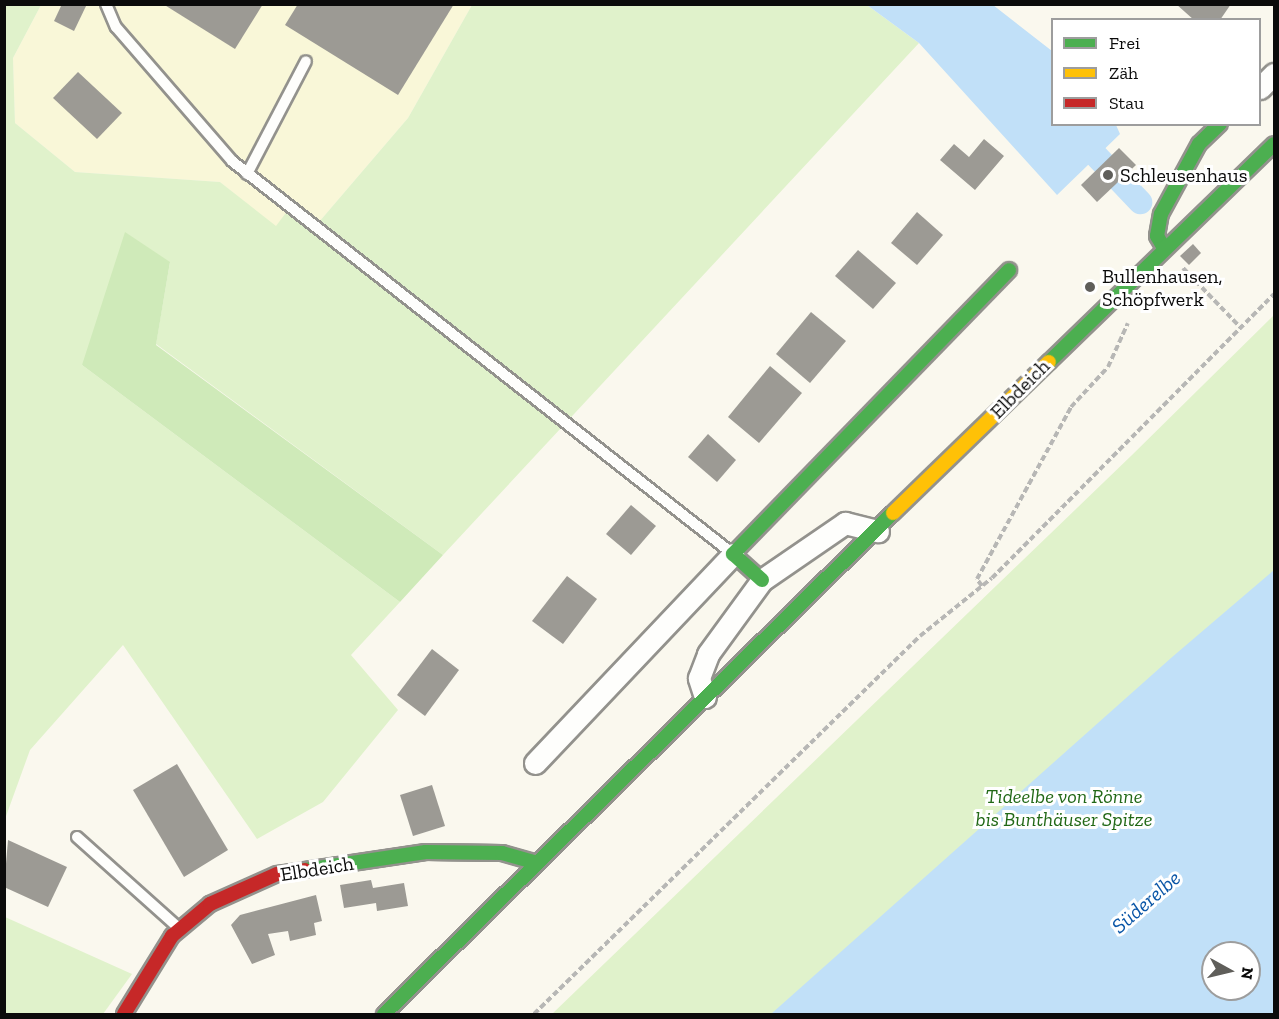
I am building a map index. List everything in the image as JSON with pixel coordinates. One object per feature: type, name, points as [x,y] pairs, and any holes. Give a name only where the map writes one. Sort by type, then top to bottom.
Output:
[{"type":"street","points":[[1261,87],[1275,74]]},
{"type":"street","points":[[1164,248],[1157,236],[1161,214],[1199,144],[1218,126]]},
{"type":"street","name":"Elbdeich","points":[[384,1014],[534,862],[878,531],[1164,248],[1275,144]]},
{"type":"street","points":[[535,763],[733,554],[1009,270]]},
{"type":"street","points":[[705,697],[699,678],[708,654],[762,580],[845,523],[878,531]]},
{"type":"street","points":[[733,554],[762,580]]},
{"type":"street","name":"Elbdeich","points":[[124,1014],[180,929],[210,904],[277,874],[426,852],[502,853],[534,862]]},
{"type":"lane","points":[[105,4],[116,27],[247,174],[733,554]]},
{"type":"lane","points":[[247,174],[306,61]]},
{"type":"lane","points":[[77,837],[180,929]]},
{"type":"path","points":[[1178,262],[1240,328]]},
{"type":"path","points":[[534,1014],[920,636],[982,586],[1275,294]]},
{"type":"path","points":[[982,586],[977,579],[993,548],[1071,407],[1108,367],[1129,318]]},
{"type":"shaded area","points":[[41,5],[472,5],[408,118],[319,222],[276,227],[220,182],[75,172],[15,123],[13,58]]},
{"type":"green space","points":[[5,5],[41,5],[13,58],[15,123],[75,172],[220,182],[276,226],[294,202],[319,222],[408,118],[472,5],[867,5],[919,43],[443,555],[156,344],[170,262],[82,365],[400,602],[351,655],[398,710],[323,802],[257,839],[123,645],[30,750],[5,819]]},
{"type":"green space","points":[[125,232],[170,262],[156,345],[443,555],[400,602],[82,365]]},
{"type":"green space","name":"Tideelbe von Rönne bis Bunthäuser Spitze","points":[[1274,315],[1274,1013],[552,1014],[1132,455]]},
{"type":"green space","points":[[5,917],[132,974],[103,1014],[5,1014]]},
{"type":"water","points":[[867,5],[993,5],[1051,50],[1051,126],[1116,126],[1120,134],[1057,195],[919,43]]},
{"type":"water","name":"Süderelbe","points":[[1274,570],[1274,1014],[771,1014],[1171,658]]},
{"type":"building","points":[[62,4],[87,4],[74,31],[54,21]]},
{"type":"building","points":[[163,4],[263,4],[235,49]]},
{"type":"building","points":[[298,4],[454,4],[398,95],[285,25]]},
{"type":"building","points":[[1176,4],[1231,4],[1221,18],[1192,18]]},
{"type":"building","points":[[78,72],[122,113],[97,139],[53,98]]},
{"type":"building","points":[[984,139],[1004,156],[975,190],[940,160],[954,144],[969,157]]},
{"type":"building","name":"Schleusenhaus","points":[[1119,148],[1136,165],[1097,202],[1081,185]]},
{"type":"building","points":[[917,212],[943,235],[917,265],[891,243]]},
{"type":"building","points":[[1193,244],[1201,253],[1189,265],[1180,256]]},
{"type":"building","points":[[858,250],[896,283],[873,309],[835,276]]},
{"type":"building","points":[[811,312],[846,341],[810,383],[776,354]]},
{"type":"building","points":[[770,366],[802,393],[759,443],[728,417]]},
{"type":"building","points":[[708,434],[736,460],[717,482],[688,457]]},
{"type":"building","points":[[631,505],[656,526],[631,555],[606,534]]},
{"type":"building","points":[[567,576],[597,599],[563,644],[532,621]]},
{"type":"building","points":[[432,649],[459,670],[425,716],[397,695]]},
{"type":"building","points":[[177,764],[228,850],[184,877],[133,790]]},
{"type":"building","points":[[432,785],[445,826],[413,836],[400,795]]},
{"type":"building","points":[[8,840],[67,867],[48,907],[4,887]]},
{"type":"building","points":[[371,880],[373,888],[404,883],[408,906],[377,911],[376,903],[344,908],[340,885]]},
{"type":"building","points":[[316,895],[322,921],[314,923],[316,935],[290,941],[288,931],[268,934],[275,955],[252,964],[231,925],[240,915]]},
{"type":"waterway","points":[[1068,126],[1140,202]]},
{"type":"traffic: fast","points":[[1164,248],[1157,236],[1161,214],[1199,144],[1218,126]]},
{"type":"traffic: fast","points":[[1049,362],[1274,144]]},
{"type":"traffic: fast","points":[[762,580],[733,554],[1009,270]]},
{"type":"traffic: fast","points":[[384,1014],[893,513]]},
{"type":"traffic: fast","points":[[305,870],[426,852],[502,853],[534,862]]},
{"type":"traffic: slow","points":[[893,513],[1049,362]]},
{"type":"traffic: jam","points":[[124,1014],[172,936],[210,904],[277,874],[305,870]]},
{"type":"place","name":"Schleusenhaus","points":[[1108,175]]},
{"type":"place","name":"Bullenhausen, Schöpfwerk","points":[[1090,287]]}]
